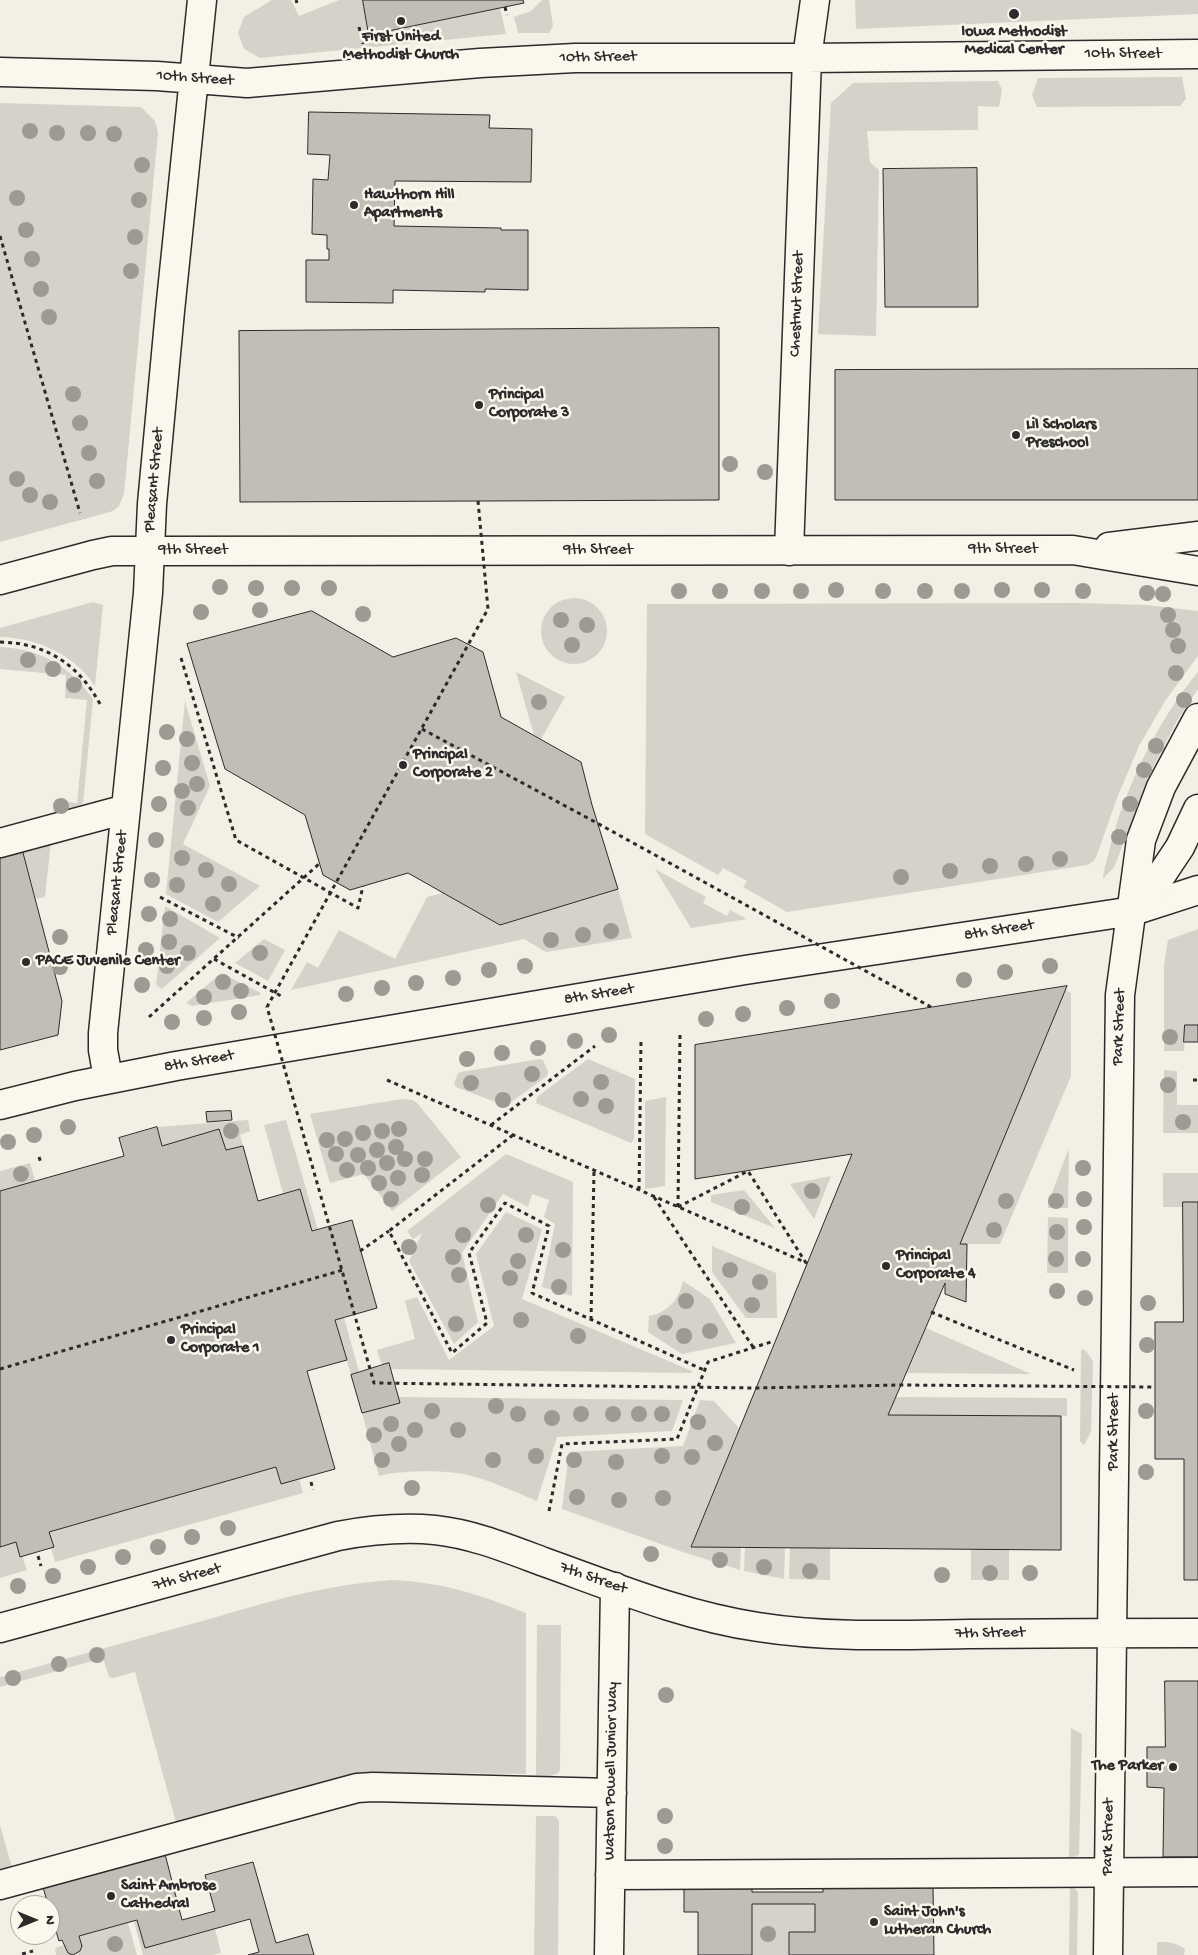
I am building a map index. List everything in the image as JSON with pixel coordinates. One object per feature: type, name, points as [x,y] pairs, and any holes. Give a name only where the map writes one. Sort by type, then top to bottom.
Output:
[{"type":"main road","name":"Pleasant Street","points":[[108,1078],[104,1066],[104,1033],[148,592],[153,495],[202,0]]},
{"type":"main road","name":"Chestnut Street","points":[[789,551],[806,58],[815,0]]},
{"type":"main road","name":"10th Street","points":[[0,72],[157,76],[195,80],[265,83],[480,63],[575,58],[1198,54]]},
{"type":"main road","points":[[1073,550],[1198,536]]},
{"type":"main road","name":"9th Street","points":[[0,580],[93,554],[112,551],[1073,550],[1198,571]]},
{"type":"main road","name":"Park Street","points":[[1108,1955],[1119,1032],[1122,970],[1142,840],[1161,787],[1198,718]]},
{"type":"main road","points":[[0,843],[126,809]]},
{"type":"main road","points":[[1132,911],[1160,877],[1180,847],[1198,809]]},
{"type":"main road","name":"8th Street","points":[[0,1105],[108,1078],[745,970],[1132,911],[1198,890]]},
{"type":"main road","name":"7th Street","points":[[0,1628],[338,1536],[370,1530],[428,1530],[495,1544],[675,1608],[716,1620],[791,1632],[929,1635],[1198,1632]]},
{"type":"main road","name":"Watson Powell Junior Way","points":[[609,1955],[615,1587]]},
{"type":"main road","points":[[0,1885],[357,1788],[612,1793]]},
{"type":"main road","points":[[610,1875],[1198,1872]]},
{"type":"path","points":[[505,7],[507,15]]},
{"type":"path","points":[[359,27],[364,49]]},
{"type":"path","points":[[0,236],[80,513]]},
{"type":"path","points":[[478,501],[488,609],[267,1007],[374,1383],[755,1388],[901,1385],[1155,1387]]},
{"type":"path","points":[[0,642],[42,650],[60,660],[78,672],[100,704]]},
{"type":"path","points":[[181,658],[236,840],[358,908],[363,886]]},
{"type":"path","points":[[422,729],[598,823],[931,1007]]},
{"type":"path","points":[[149,1017],[319,864]]},
{"type":"path","points":[[160,897],[239,938]]},
{"type":"path","points":[[214,959],[282,996]]},
{"type":"path","points":[[678,1206],[680,1033]]},
{"type":"path","points":[[638,1190],[641,1040]]},
{"type":"path","points":[[491,1125],[595,1046]]},
{"type":"path","points":[[387,1080],[678,1206],[806,1264],[748,1171],[678,1206]]},
{"type":"path","points":[[1193,1080],[1198,1080]]},
{"type":"path","points":[[360,1251],[390,1231],[513,1134]]},
{"type":"path","points":[[39,1157],[41,1163]]},
{"type":"path","points":[[591,1320],[594,1170]]},
{"type":"path","points":[[654,1196],[753,1347]]},
{"type":"path","points":[[390,1231],[452,1353],[487,1323],[470,1253],[505,1203],[549,1226],[532,1293],[704,1370]]},
{"type":"path","points":[[0,1369],[343,1270]]},
{"type":"path","points":[[931,1312],[1074,1370]]},
{"type":"path","points":[[549,1511],[562,1444],[677,1439],[708,1362],[774,1340]]},
{"type":"path","points":[[311,1482],[313,1490]]},
{"type":"path","points":[[38,1556],[41,1566]]},
{"type":"path","points":[[22,1954],[33,1951]]},
{"type":"shaded area","points":[[272,0],[291,0],[299,16],[339,0],[363,0],[370,35],[500,8],[506,34],[260,58],[244,49],[238,33],[244,17]]},
{"type":"shaded area","points":[[542,0],[549,0],[553,26],[549,33],[518,33],[514,17],[531,11]]},
{"type":"shaded area","points":[[855,0],[1198,0],[1198,14],[856,29]]},
{"type":"shaded area","points":[[1182,77],[1186,99],[1180,106],[1037,107],[1032,95],[1038,78]]},
{"type":"shaded area","points":[[998,81],[1002,90],[999,107],[978,106],[978,130],[867,131],[870,162],[879,170],[876,336],[818,334],[831,103],[853,83]]},
{"type":"shaded area","points":[[0,103],[141,107],[155,121],[158,133],[124,494],[119,506],[113,511],[0,542]]},
{"type":"shaded area","points":[[574,598],[587,601],[597,608],[604,618],[607,631],[604,644],[597,654],[587,661],[574,664],[561,661],[551,654],[544,644],[541,631],[544,618],[551,608],[561,601]]},
{"type":"shaded area","points":[[93,602],[103,605],[95,686],[76,665],[54,650],[28,641],[0,637],[0,628]]},
{"type":"shaded area","points":[[1080,603],[1146,605],[1198,611],[1198,656],[1165,701],[1139,746],[1117,798],[1097,855],[1094,861],[1087,865],[787,912],[743,887],[747,881],[723,868],[718,875],[645,834],[647,604]]},
{"type":"shaded area","points":[[0,647],[29,651],[53,661],[74,677],[93,699],[83,804],[53,813],[55,801],[77,803],[87,700],[65,698],[66,675],[0,669]]},
{"type":"shaded area","points":[[516,672],[565,697],[541,739],[534,735]]},
{"type":"shaded area","points":[[1198,672],[1198,689],[1178,719],[1147,779],[1114,867],[1103,879],[1118,819],[1133,780],[1162,723]]},
{"type":"shaded area","points":[[185,701],[210,786],[183,844],[260,886],[218,922],[166,894]]},
{"type":"shaded area","points":[[51,841],[45,897],[36,899],[22,849]]},
{"type":"shaded area","points":[[655,869],[706,897],[703,903],[727,916],[730,910],[747,919],[691,928]]},
{"type":"shaded area","points":[[618,889],[632,938],[546,952],[524,939],[291,990],[307,962],[318,968],[339,930],[395,959],[427,897],[443,893],[500,925]]},
{"type":"shaded area","points":[[165,906],[220,938],[162,989],[156,985]]},
{"type":"shaded area","points":[[1198,929],[1198,1025],[1185,1026],[1184,1051],[1164,1051],[1164,965],[1168,940]]},
{"type":"shaded area","points":[[264,939],[285,950],[268,981],[235,963]]},
{"type":"shaded area","points":[[221,973],[261,993],[260,995],[192,1006],[186,1003]]},
{"type":"shaded area","points":[[1065,990],[1071,993],[1071,1076],[1000,1244],[960,1244]]},
{"type":"shaded area","points":[[588,1059],[635,1079],[634,1139],[631,1143],[536,1103],[537,1097]]},
{"type":"shaded area","points":[[543,1060],[548,1071],[547,1076],[506,1106],[456,1087],[454,1084],[458,1073],[461,1072]]},
{"type":"shaded area","points":[[1164,1070],[1177,1071],[1177,1105],[1198,1105],[1198,1133],[1163,1133]]},
{"type":"shaded area","points":[[666,1097],[665,1186],[645,1189],[645,1101]]},
{"type":"shaded area","points":[[402,1099],[413,1100],[417,1103],[461,1157],[392,1211],[364,1174],[330,1183],[310,1114]]},
{"type":"shaded area","points":[[248,1120],[250,1131],[240,1135],[243,1146],[226,1150],[219,1130],[162,1146],[157,1127]]},
{"type":"shaded area","points":[[286,1120],[318,1230],[312,1231],[300,1189],[283,1193],[264,1125]]},
{"type":"shaded area","points":[[1069,1148],[1068,1208],[1048,1208],[1048,1203]]},
{"type":"shaded area","points":[[506,1154],[573,1182],[572,1296],[542,1287],[555,1224],[544,1217],[549,1200],[532,1194],[528,1207],[503,1194],[462,1253],[478,1322],[454,1344],[409,1261],[422,1233],[413,1239],[407,1231]]},
{"type":"shaded area","points":[[30,1163],[35,1181],[0,1191],[0,1171]]},
{"type":"shaded area","points":[[1163,1173],[1198,1173],[1198,1202],[1183,1207],[1163,1207]]},
{"type":"shaded area","points":[[831,1176],[814,1219],[790,1184]]},
{"type":"shaded area","points":[[744,1190],[775,1228],[711,1202],[711,1195]]},
{"type":"shaded area","points":[[506,1212],[542,1229],[522,1299],[692,1371],[691,1373],[391,1369],[389,1364],[382,1365],[377,1350],[415,1339],[405,1301],[417,1297],[449,1360],[494,1326],[476,1254]]},
{"type":"shaded area","points":[[1048,1217],[1068,1218],[1068,1273],[1047,1273]]},
{"type":"shaded area","points":[[712,1246],[776,1273],[777,1318],[746,1318],[712,1272]]},
{"type":"shaded area","points":[[683,1281],[710,1299],[736,1343],[682,1354],[648,1332],[649,1316],[662,1312],[672,1304],[679,1294]]},
{"type":"shaded area","points":[[344,1318],[359,1372],[351,1375],[335,1320]]},
{"type":"shaded area","points":[[926,1328],[1031,1374],[907,1373]]},
{"type":"shaded area","points":[[1081,1349],[1086,1351],[1093,1361],[1091,1432],[1084,1445],[1080,1441]]},
{"type":"shaded area","points":[[398,1397],[683,1400],[672,1431],[557,1437],[537,1501],[486,1480],[459,1473],[411,1472],[379,1476],[362,1413],[400,1403]]},
{"type":"shaded area","points":[[896,1397],[1067,1398],[1067,1416],[888,1415]]},
{"type":"shaded area","points":[[700,1400],[714,1401],[739,1428],[691,1546],[741,1547],[740,1570],[562,1509],[569,1452],[683,1446]]},
{"type":"shaded area","points":[[276,1467],[281,1484],[299,1479],[303,1493],[55,1562],[51,1548],[54,1547],[49,1532]]},
{"type":"shaded area","points":[[16,1542],[27,1570],[0,1578],[0,1547]]},
{"type":"shaded area","points":[[745,1547],[785,1547],[784,1579],[744,1571]]},
{"type":"shaded area","points":[[790,1547],[830,1548],[830,1580],[789,1579]]},
{"type":"shaded area","points":[[971,1549],[1009,1549],[1009,1580],[971,1580]]},
{"type":"shaded area","points":[[392,1580],[428,1583],[461,1590],[526,1613],[526,1774],[362,1772],[177,1826],[135,1672],[113,1678],[109,1677],[103,1658],[0,1687],[0,1677],[252,1607],[345,1585]]},
{"type":"shaded area","points":[[537,1625],[561,1625],[560,1770],[551,1776],[536,1776]]},
{"type":"shaded area","points":[[1071,1728],[1082,1734],[1079,1855],[1069,1858]]},
{"type":"shaded area","points":[[536,1816],[555,1816],[559,1821],[558,1955],[534,1955]]},
{"type":"shaded area","points":[[0,1825],[13,1871],[0,1875]]},
{"type":"shaded area","points":[[1070,1884],[1078,1892],[1077,1955],[1069,1955]]},
{"type":"shaded area","points":[[752,1904],[815,1904],[815,1932],[789,1932],[789,1955],[752,1955]]},
{"type":"shaded area","points":[[137,1920],[145,1948],[215,1929],[221,1953],[212,1955],[143,1955],[134,1921]]},
{"type":"shaded area","points":[[128,1923],[137,1955],[76,1955],[81,1949],[79,1936]]},
{"type":"shaded area","points":[[1157,1942],[1168,1942],[1178,1945],[1185,1949],[1184,1955],[1157,1955]]},
{"type":"shaded area","points":[[64,1945],[68,1953],[76,1955],[56,1955],[55,1948]]},
{"type":"building","name":"First United Methodist Church","points":[[363,0],[523,0],[524,3],[369,35]]},
{"type":"building","name":"Hawthorn Hill Apartments","points":[[309,112],[490,115],[489,128],[532,129],[531,182],[395,181],[394,226],[528,230],[528,290],[485,289],[485,292],[393,290],[393,303],[306,302],[306,260],[329,260],[327,235],[312,234],[313,179],[328,180],[330,155],[308,154]]},
{"type":"building","points":[[977,168],[978,307],[885,307],[883,169]]},
{"type":"building","name":"Principal Corporate 3","points":[[719,328],[719,500],[240,502],[239,331]]},
{"type":"building","name":"Lil Scholars Preschool","points":[[1198,369],[1198,500],[835,500],[835,370]]},
{"type":"building","name":"Principal Corporate 2","points":[[312,611],[393,657],[456,638],[483,652],[501,717],[581,762],[618,889],[500,925],[408,873],[350,890],[323,875],[305,815],[225,769],[187,644]]},
{"type":"building","name":"PACE Juvenile Center","points":[[22,849],[62,1001],[58,1035],[0,1050],[0,855]]},
{"type":"building","name":"Principal Corporate 4","points":[[1067,986],[960,1244],[967,1244],[966,1302],[945,1294],[945,1283],[888,1415],[1061,1416],[1061,1550],[691,1547],[852,1154],[695,1179],[695,1045]]},
{"type":"building","points":[[1185,1025],[1198,1025],[1198,1042],[1184,1042]]},
{"type":"building","points":[[231,1111],[232,1120],[207,1122],[206,1112]]},
{"type":"building","name":"Principal Corporate 1","points":[[157,1127],[162,1146],[219,1129],[226,1150],[243,1146],[258,1201],[300,1189],[312,1231],[352,1220],[377,1308],[335,1320],[347,1360],[307,1371],[335,1469],[281,1484],[276,1467],[49,1532],[54,1547],[20,1557],[16,1542],[0,1547],[0,1191],[124,1156],[119,1138]]},
{"type":"building","points":[[1183,1202],[1198,1202],[1198,1580],[1184,1580],[1184,1459],[1155,1459],[1155,1322],[1183,1322]]},
{"type":"building","points":[[389,1363],[400,1403],[362,1413],[351,1375]]},
{"type":"building","name":"The Parker","points":[[1165,1681],[1198,1681],[1198,1857],[1163,1857],[1164,1788],[1147,1787],[1147,1747],[1165,1747]]},
{"type":"building","name":"Saint Ambrose Cathedral","points":[[165,1854],[182,1920],[215,1911],[205,1875],[253,1862],[276,1943],[308,1934],[314,1955],[248,1955],[259,1952],[250,1919],[145,1948],[137,1920],[79,1936],[82,1946],[80,1951],[73,1955],[68,1953],[62,1940],[60,1941],[60,1895],[45,1895],[43,1887]]},
{"type":"building","name":"Saint John's Lutheran Church","points":[[752,1886],[752,1892],[823,1892],[823,1887],[933,1886],[934,1955],[789,1955],[789,1932],[815,1932],[815,1904],[752,1904],[752,1955],[698,1955],[698,1912],[684,1912],[684,1887]]},
{"type":"place","name":"Iowa Methodist Medical Center","points":[[1014,14]]},
{"type":"place","name":"First United Methodist Church","points":[[401,21]]},
{"type":"place","name":"Hawthorn Hill Apartments","points":[[354,205]]},
{"type":"place","name":"Principal Corporate 3","points":[[479,405]]},
{"type":"place","name":"Lil Scholars Preschool","points":[[1016,435]]},
{"type":"place","name":"Principal Corporate 2","points":[[403,765]]},
{"type":"place","name":"PACE Juvenile Center","points":[[26,962]]},
{"type":"place","name":"Principal Corporate 4","points":[[886,1266]]},
{"type":"place","name":"Principal Corporate 1","points":[[171,1340]]},
{"type":"place","name":"The Parker","points":[[1173,1767]]},
{"type":"place","name":"Saint Ambrose Cathedral","points":[[111,1896]]},
{"type":"place","name":"Saint John's Lutheran Church","points":[[874,1922]]}]
